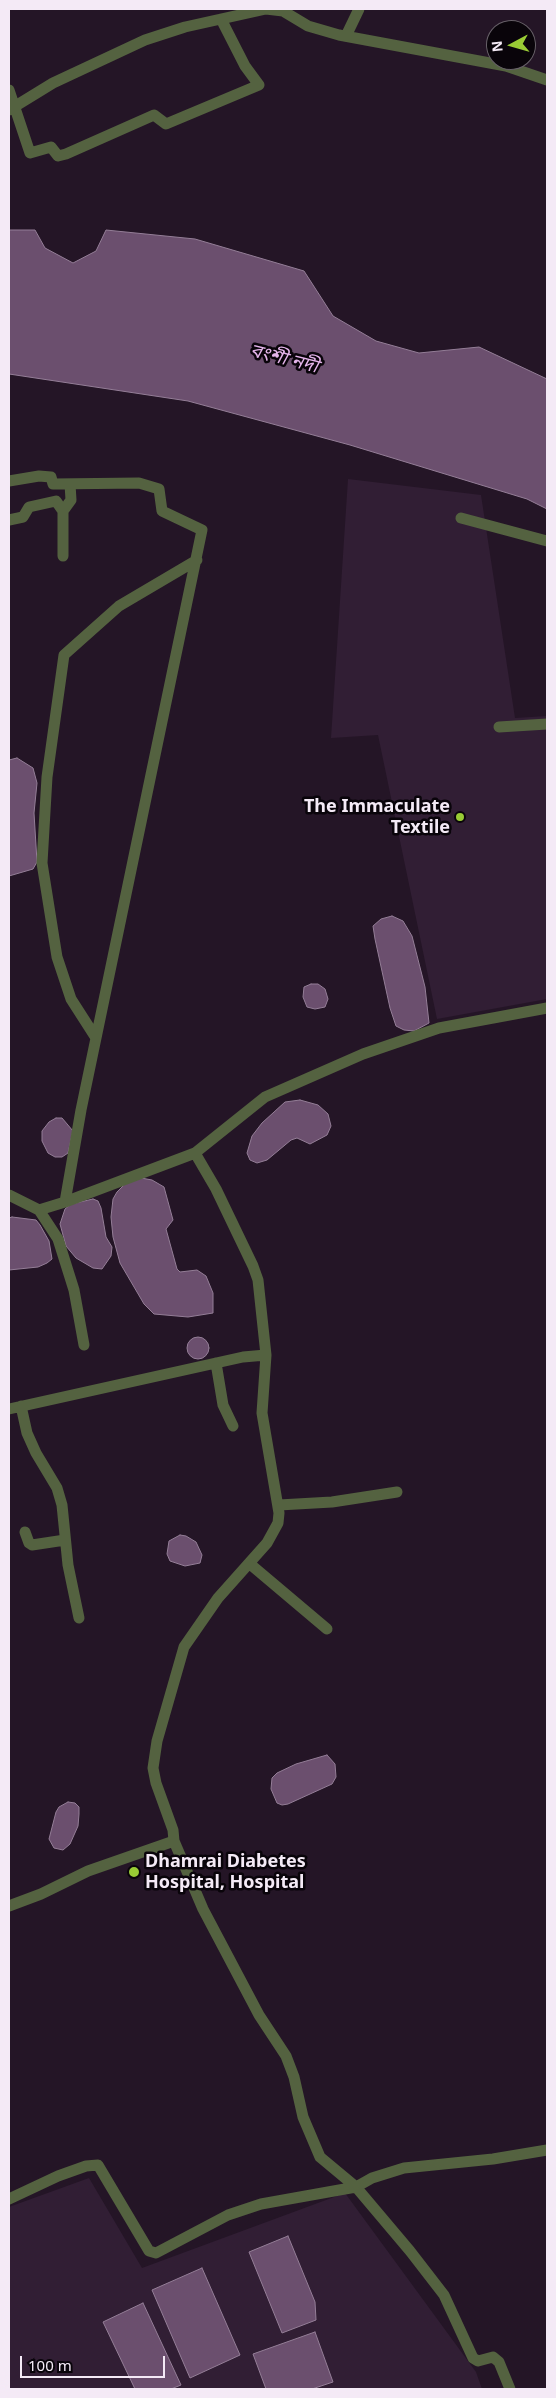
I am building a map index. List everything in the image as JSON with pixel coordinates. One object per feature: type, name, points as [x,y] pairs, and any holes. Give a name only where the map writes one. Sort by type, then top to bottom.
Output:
[{"type":"street","points":[[11,108],[53,83],[145,40],[258,9],[275,9],[308,26],[346,36],[506,66],[547,80]]},
{"type":"street","points":[[346,36],[359,9]]},
{"type":"street","points":[[9,90],[11,108],[30,153],[51,147],[58,156],[154,115],[166,124],[259,85],[245,66],[221,19]]},
{"type":"street","points":[[9,481],[39,476],[51,477],[53,484],[139,483],[159,489],[162,511],[202,530],[96,1038],[65,1202]]},
{"type":"street","points":[[62,511],[71,500],[70,484]]},
{"type":"street","points":[[9,520],[23,517],[29,507],[56,501],[62,511],[63,556]]},
{"type":"street","points":[[461,518],[547,541]]},
{"type":"street","points":[[96,1038],[71,999],[57,957],[42,863],[47,777],[64,655],[119,606],[197,560]]},
{"type":"street","points":[[499,727],[547,724]]},
{"type":"street","points":[[39,1210],[195,1153],[265,1097],[363,1054],[440,1028],[547,1008]]},
{"type":"street","points":[[195,1153],[216,1189],[258,1280],[266,1355],[262,1413],[279,1505],[278,1523],[267,1543],[218,1598],[184,1647],[157,1741],[153,1768],[156,1783],[173,1830],[174,1841],[203,1909],[259,2014],[286,2056],[294,2077],[303,2117],[320,2157],[356,2187],[444,2295],[473,2358],[478,2361],[493,2357],[499,2362],[510,2389]]},
{"type":"street","points":[[9,1195],[11,1198],[39,1210],[58,1239],[68,1267],[84,1345]]},
{"type":"street","points":[[9,1409],[216,1362],[266,1355]]},
{"type":"street","points":[[216,1362],[223,1405],[233,1426]]},
{"type":"street","points":[[21,1406],[27,1433],[61,1499],[79,1618]]},
{"type":"street","points":[[279,1505],[332,1502],[397,1492]]},
{"type":"street","points":[[25,1532],[29,1544],[32,1545],[66,1540]]},
{"type":"street","points":[[250,1564],[327,1629]]},
{"type":"street","points":[[9,1906],[42,1894],[88,1871],[174,1841]]},
{"type":"street","points":[[9,2199],[58,2176],[86,2166],[98,2165],[149,2251],[156,2253],[228,2215],[261,2204],[356,2187],[372,2178],[404,2168],[493,2160],[547,2150]]},
{"type":"shaded area","points":[[348,479],[481,495],[515,718],[547,716],[547,999],[437,1019],[378,735],[331,738]]},
{"type":"shaded area","points":[[89,2178],[142,2268],[345,2193],[476,2372],[482,2389],[9,2389],[9,2207]]},
{"type":"water","name":"বংশী নদী","points":[[9,230],[35,230],[45,248],[73,263],[96,251],[106,230],[195,239],[304,271],[333,316],[376,341],[419,353],[479,347],[547,379],[547,509],[527,499],[350,445],[188,401],[9,374]]},
{"type":"water","points":[[17,758],[33,768],[37,783],[34,813],[37,862],[33,869],[9,876],[9,760]]},
{"type":"water","points":[[392,916],[403,921],[412,936],[425,987],[429,1023],[414,1031],[404,1030],[396,1026],[390,1008],[375,939],[373,926],[381,919]]},
{"type":"water","points":[[318,984],[325,989],[328,999],[325,1007],[315,1009],[307,1007],[303,997],[304,987]]},
{"type":"water","points":[[300,1100],[318,1105],[328,1114],[331,1126],[327,1135],[310,1144],[297,1138],[291,1140],[267,1160],[257,1163],[250,1160],[247,1153],[252,1136],[262,1123],[285,1102]]},
{"type":"water","points":[[56,1118],[62,1118],[73,1131],[68,1153],[62,1157],[55,1157],[48,1153],[42,1141],[42,1131],[49,1122]]},
{"type":"water","points":[[141,1178],[152,1180],[164,1187],[173,1220],[166,1229],[177,1269],[180,1272],[197,1270],[206,1276],[213,1293],[213,1313],[188,1317],[154,1314],[144,1304],[120,1263],[113,1237],[111,1217],[113,1199],[127,1182]]},
{"type":"water","points":[[93,1199],[98,1201],[101,1208],[106,1237],[112,1247],[111,1256],[102,1269],[93,1268],[76,1258],[66,1246],[60,1224],[65,1209],[71,1204]]},
{"type":"water","points":[[9,1218],[36,1220],[49,1241],[52,1259],[38,1267],[9,1270]]},
{"type":"water","points":[[198,1337],[206,1340],[209,1348],[206,1356],[198,1359],[190,1356],[187,1348],[190,1340]]},
{"type":"water","points":[[180,1535],[196,1542],[202,1555],[200,1563],[185,1566],[170,1561],[167,1554],[169,1541]]},
{"type":"water","points":[[327,1755],[335,1764],[336,1777],[332,1784],[288,1804],[282,1805],[277,1803],[271,1789],[272,1778],[277,1773],[296,1764]]},
{"type":"water","points":[[68,1802],[75,1803],[79,1807],[78,1826],[70,1844],[63,1850],[54,1848],[49,1839],[56,1812],[59,1807]]},
{"type":"water","points":[[288,2236],[315,2302],[316,2320],[282,2333],[249,2252]]},
{"type":"water","points":[[202,2268],[240,2355],[190,2378],[152,2290]]},
{"type":"water","points":[[143,2303],[181,2385],[171,2389],[135,2389],[103,2322]]},
{"type":"water","points":[[315,2332],[333,2382],[312,2389],[266,2389],[253,2354]]},
{"type":"place","name":"The Immaculate Textile","points":[[460,817]]},
{"type":"place","name":"Dhamrai Diabetes Hospital, Hospital","points":[[134,1872]]}]
